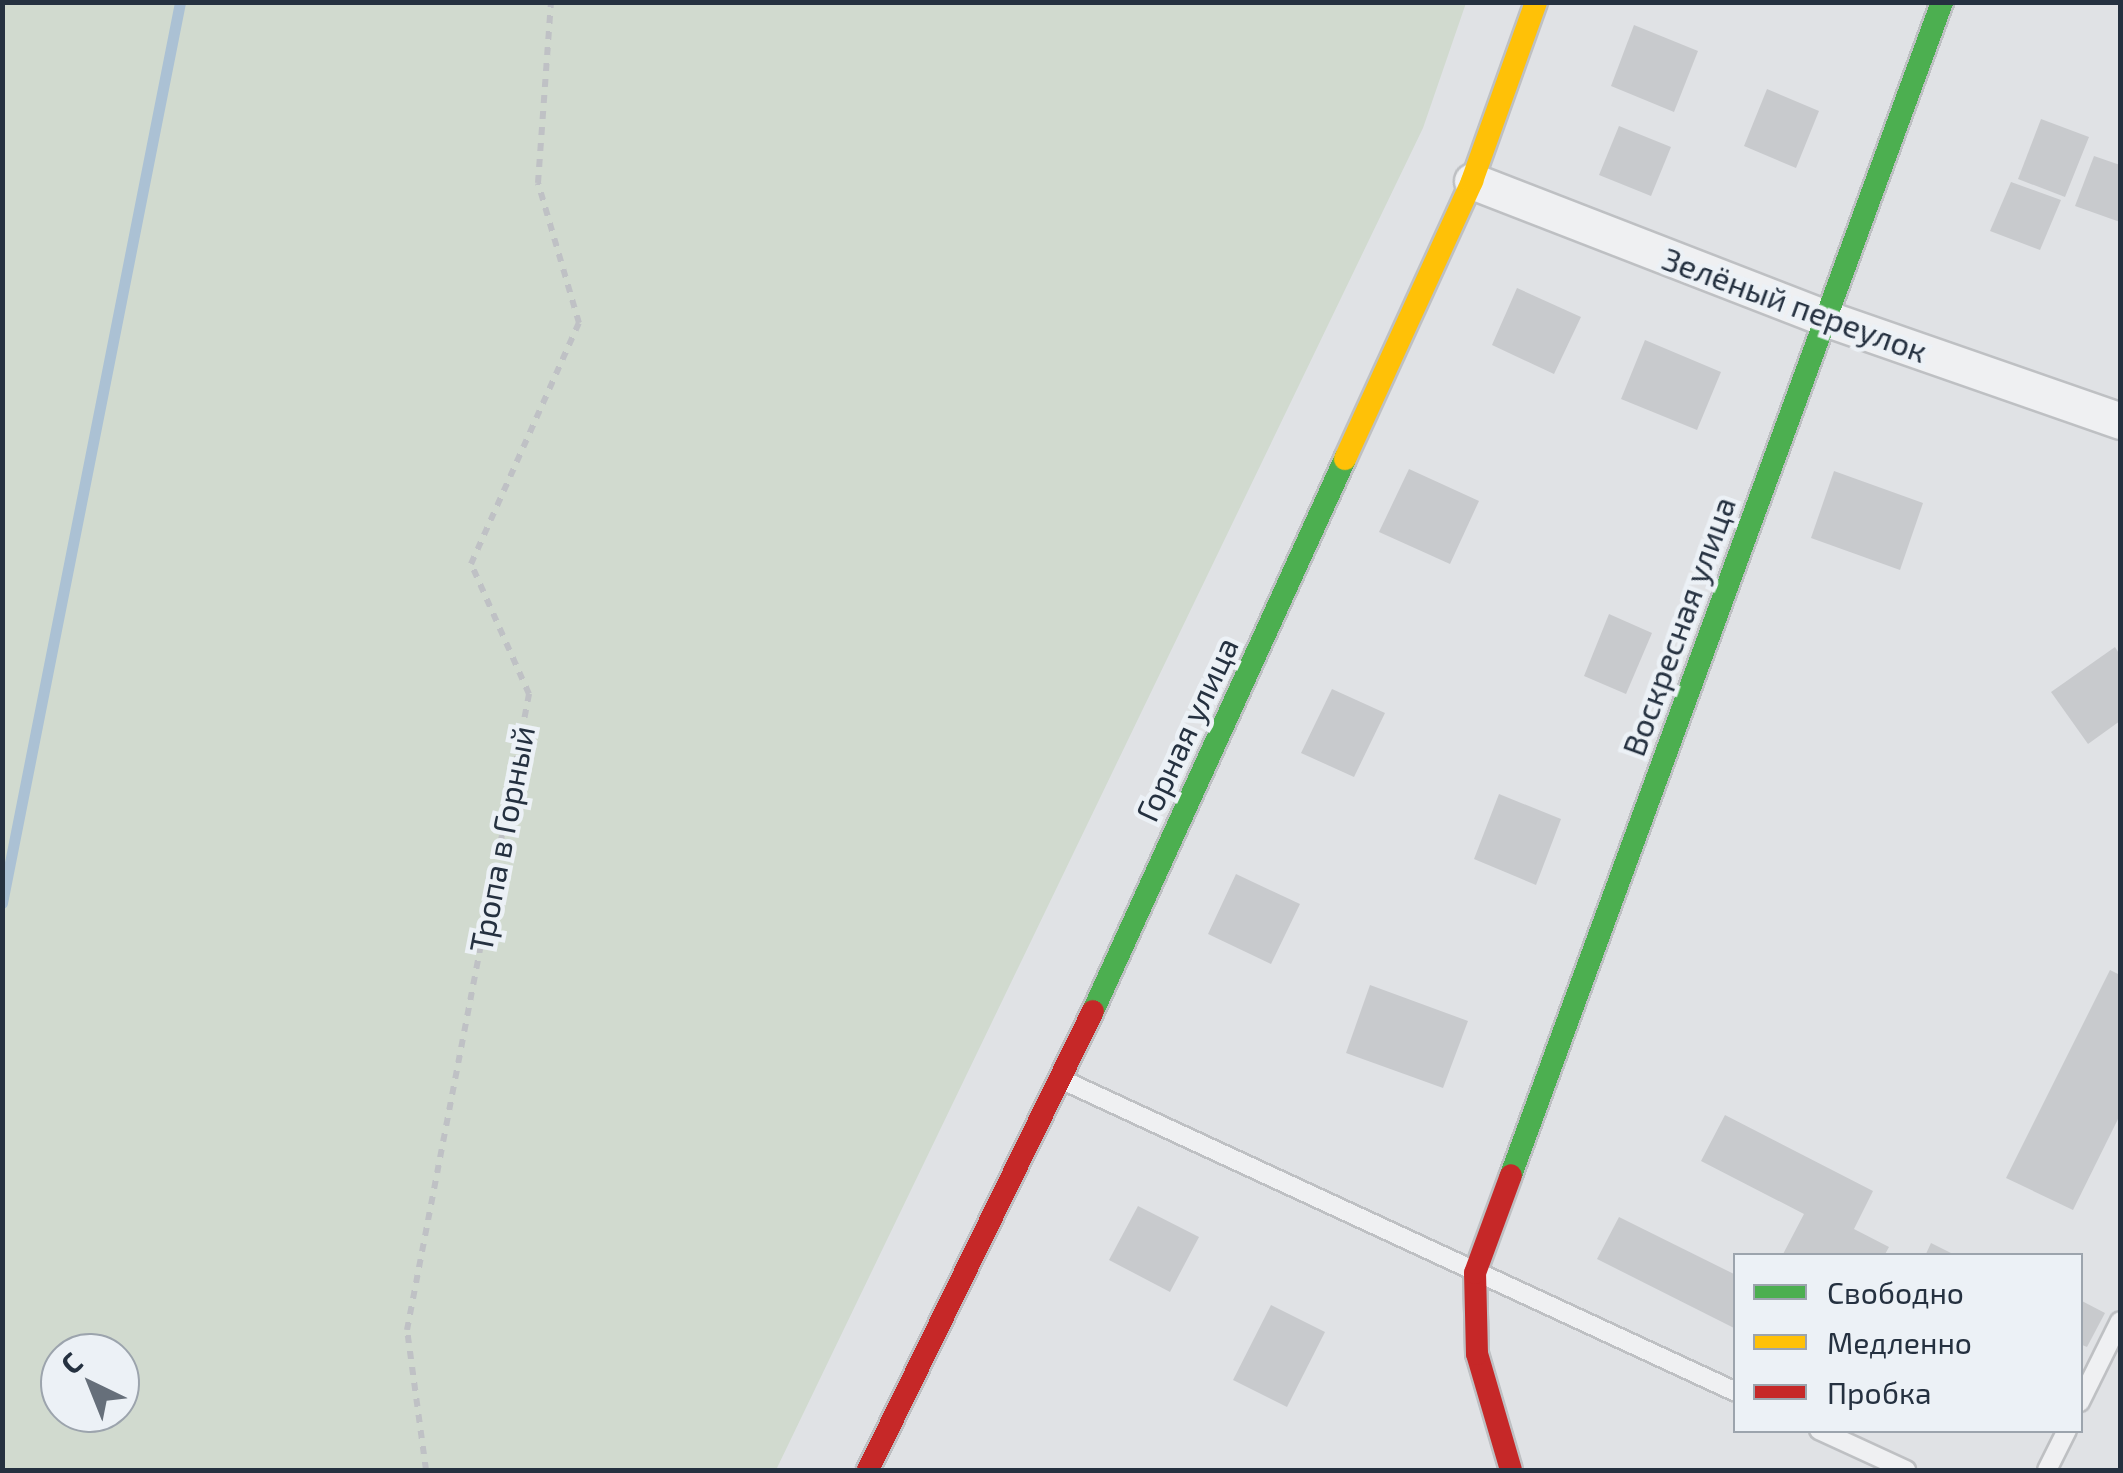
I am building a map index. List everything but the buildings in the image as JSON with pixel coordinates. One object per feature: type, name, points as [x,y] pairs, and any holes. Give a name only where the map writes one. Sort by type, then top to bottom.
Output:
[{"type":"street","name":"Горная улица","points":[[868,1470],[1062,1080],[1472,180],[1536,2]]},
{"type":"street","name":"Воскресная улица","points":[[1475,1273],[1942,2]]},
{"type":"street","name":"Зелёный переулок","points":[[1472,180],[1825,318],[2120,421]]},
{"type":"street","points":[[1475,1273],[1476,1354],[1511,1470]]},
{"type":"lane","points":[[1062,1080],[1733,1391]]},
{"type":"lane","points":[[2083,1396],[2120,1321]]},
{"type":"lane","points":[[1826,1433],[1906,1470]]},
{"type":"lane","points":[[2046,1470],[2064,1433]]},
{"type":"path","name":"Тропа в Горный","points":[[426,1470],[407,1330],[529,694],[471,564],[579,323],[538,184],[551,2]]},
{"type":"shaded area","points":[[3,2],[1466,3],[1423,128],[776,1470],[3,1470]]},
{"type":"waterway","points":[[2,903],[180,2]]},
{"type":"traffic: fast","points":[[1511,1175],[1942,2]]},
{"type":"traffic: fast","points":[[1093,1011],[1345,459]]},
{"type":"traffic: slow","points":[[1345,459],[1472,181],[1536,2]]},
{"type":"traffic: jam","points":[[868,1470],[1093,1011]]},
{"type":"traffic: jam","points":[[1511,1175],[1475,1273],[1477,1354],[1511,1470]]}]
